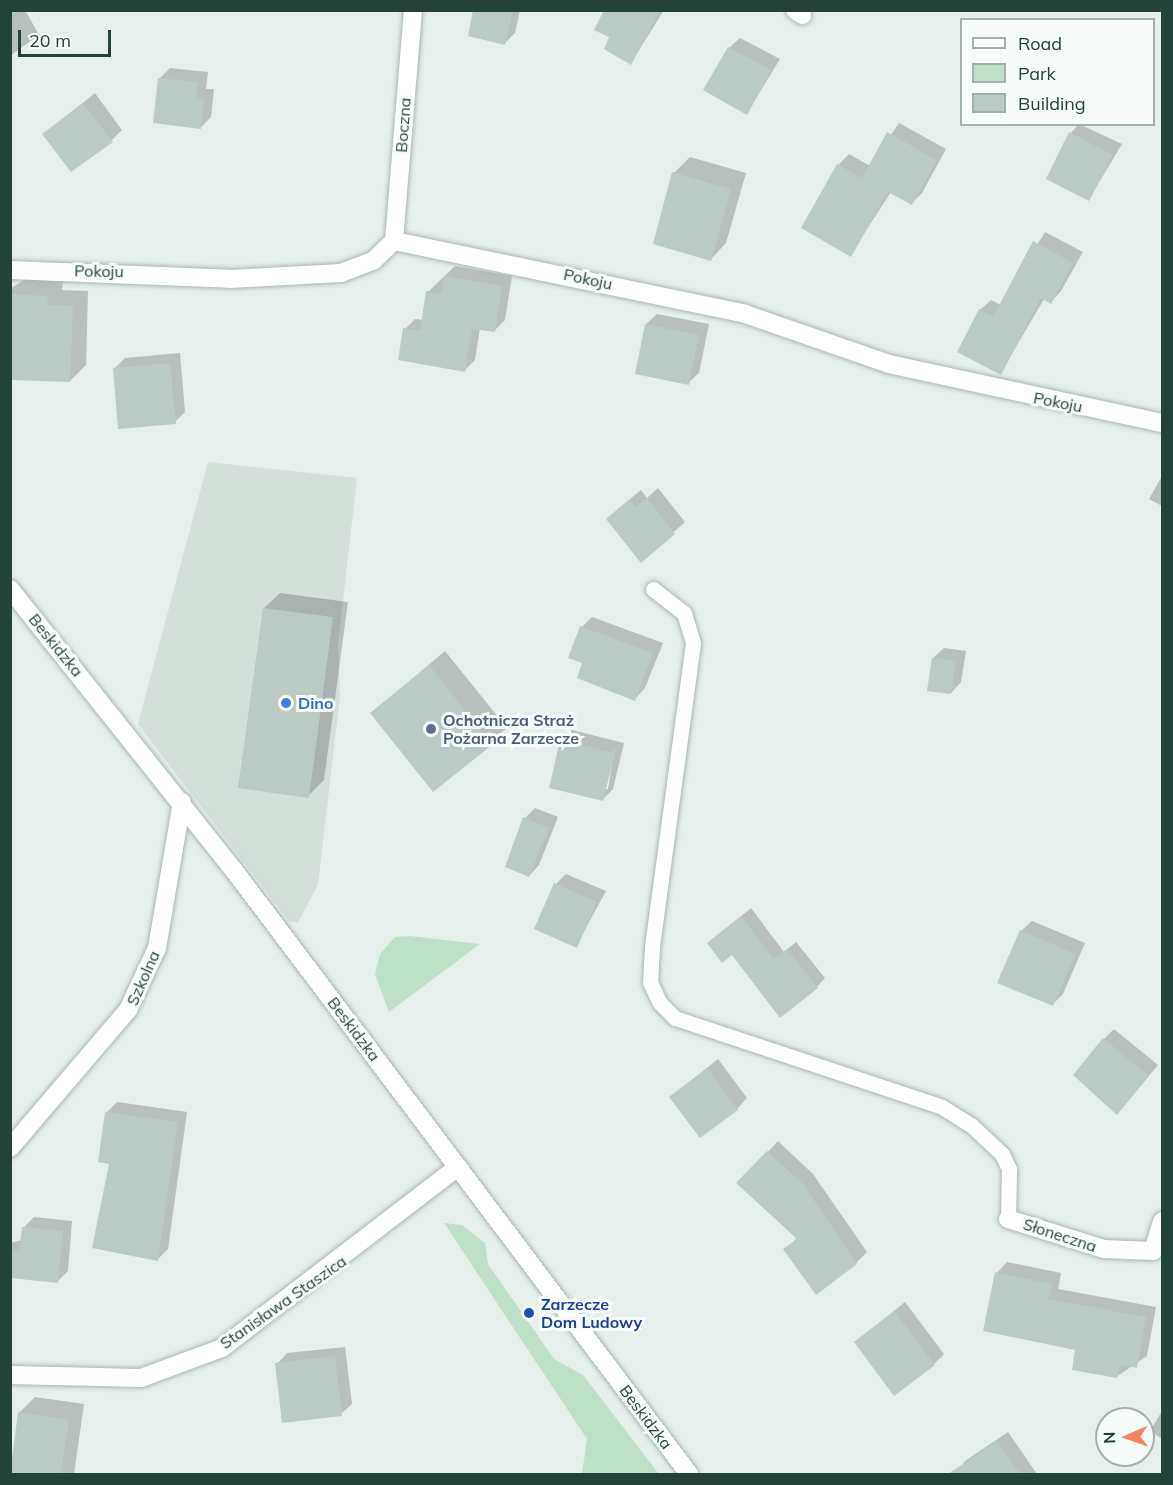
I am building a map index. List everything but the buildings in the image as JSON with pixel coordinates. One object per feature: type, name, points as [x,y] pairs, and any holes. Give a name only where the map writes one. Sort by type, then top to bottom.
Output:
[{"type":"street","name":"Boczna","points":[[394,240],[413,10]]},
{"type":"street","name":"Pokoju","points":[[10,270],[231,279],[341,273],[373,261],[394,240],[745,314],[889,363],[1162,423]]},
{"type":"street","name":"Beskidzka","points":[[10,589],[182,802],[689,1474]]},
{"type":"street","name":"Szkolna","points":[[10,1148],[128,1010],[157,948],[182,802]]},
{"type":"street","name":"Stanisława Staszica","points":[[10,1375],[141,1378],[222,1348],[458,1167]]},
{"type":"street","name":"Słoneczna","points":[[1008,1219],[1104,1249],[1153,1251],[1162,1221]]},
{"type":"lane","points":[[653,589],[684,613],[693,643],[652,947],[650,982],[660,1003],[675,1018],[942,1107],[970,1125],[1002,1154],[1009,1170],[1008,1219]]},
{"type":"shaded area","points":[[208,462],[357,478],[338,644],[340,697],[318,884],[298,923],[289,921],[138,724]]},
{"type":"green space","points":[[410,936],[480,944],[389,1012],[375,974],[380,954],[395,937]]},
{"type":"green space","points":[[444,1223],[462,1225],[485,1243],[488,1264],[554,1359],[583,1375],[659,1474],[582,1474],[587,1439]]},
{"type":"place","name":"Dino","points":[[286,703]]},
{"type":"place","name":"Ochotnicza Straż Pożarna Zarzecze","points":[[431,729]]},
{"type":"place","name":"Zarzecze Dom Ludowy","points":[[529,1313]]}]
